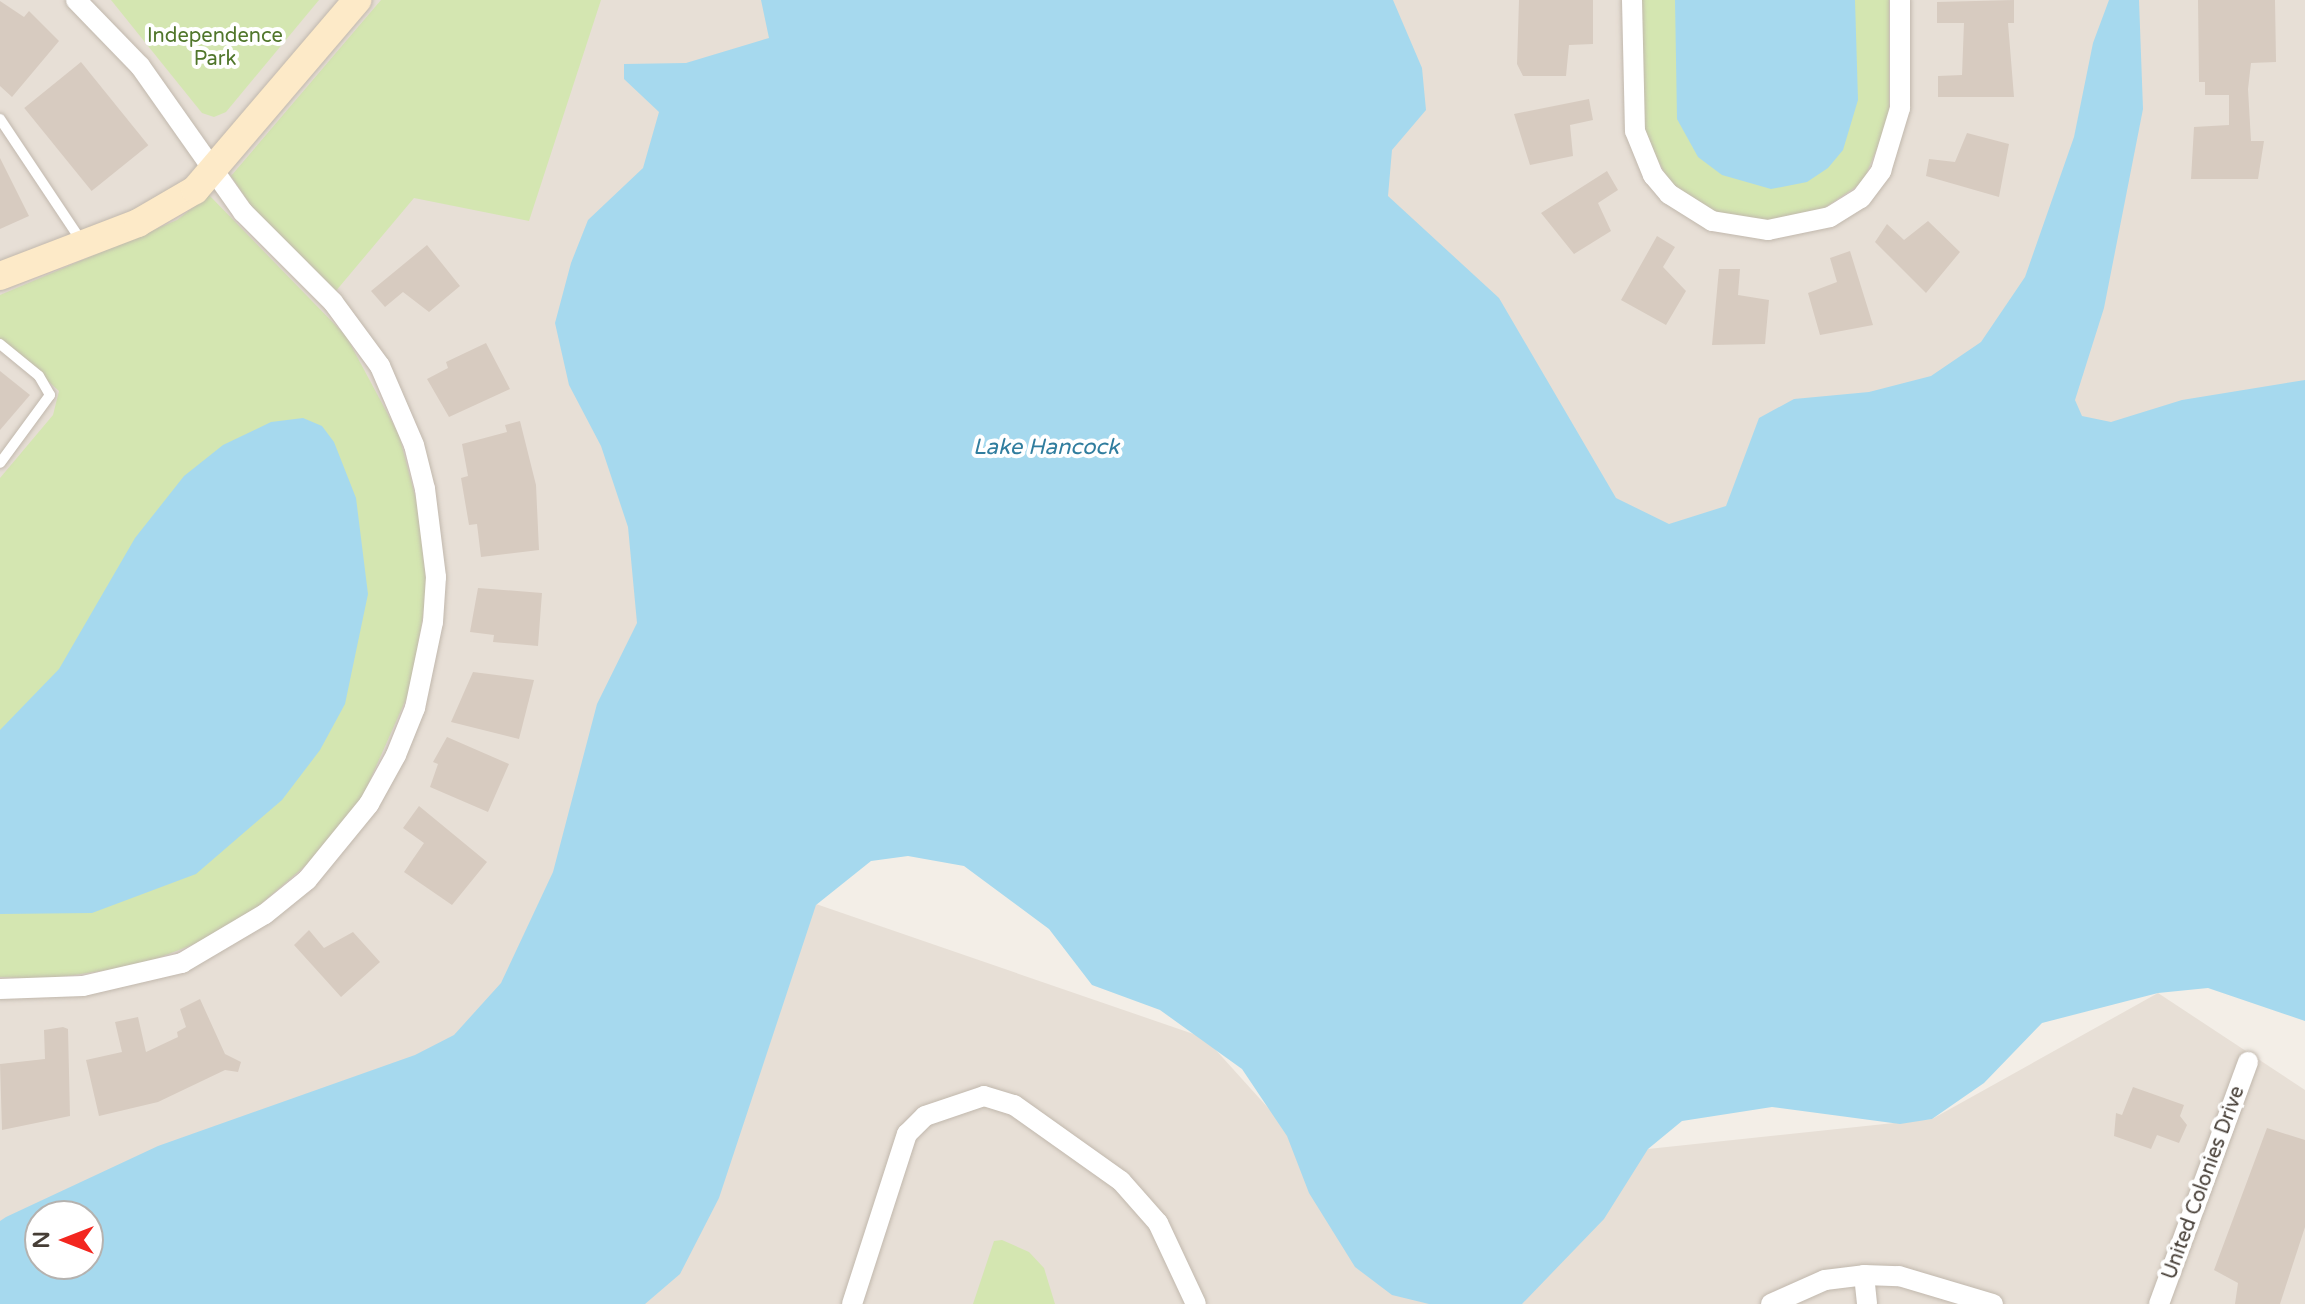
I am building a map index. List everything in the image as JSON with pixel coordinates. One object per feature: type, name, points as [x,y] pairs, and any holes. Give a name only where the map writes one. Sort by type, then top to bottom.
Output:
[{"type":"street","points":[[0,989],[83,986],[182,963],[265,914],[307,880],[369,804],[396,755],[427,663],[436,577],[432,533],[414,445],[398,405],[362,338],[243,212],[216,169],[140,66],[76,0]]},
{"type":"street","points":[[0,276],[174,205],[216,169],[357,0]]},
{"type":"street","points":[[1632,0],[1635,131],[1653,175],[1689,209],[1712,221],[1768,230],[1830,217],[1861,198],[1881,171],[1900,108],[1900,0]]},
{"type":"street","name":"United Colonies Drive","points":[[2159,1304],[2248,1062]]},
{"type":"street","points":[[852,1304],[907,1134],[925,1116],[984,1096],[1014,1105],[1121,1181],[1158,1223],[1196,1304]]},
{"type":"street","points":[[1864,1275],[1867,1304]]},
{"type":"street","points":[[1771,1304],[1825,1280],[1864,1275],[1899,1276],[1993,1304]]},
{"type":"lane","points":[[0,119],[83,244]]},
{"type":"lane","points":[[0,344],[39,376],[50,395],[0,463]]},
{"type":"shaded area","points":[[0,0],[2305,0],[2305,559],[1544,801],[978,164],[585,1097],[104,1267],[104,1200],[24,1200],[24,1280],[68,1280],[0,1304]]},
{"type":"shaded area","points":[[816,904],[1205,1038],[1445,1304],[613,1304]]},
{"type":"shaded area","points":[[2158,993],[2305,1090],[2305,1304],[1468,1304],[1648,1149],[1932,1119]]},
{"type":"green space","name":"Independence Park","points":[[111,0],[319,0],[226,112],[214,117],[202,113]]},
{"type":"green space","points":[[381,0],[601,0],[529,221],[414,198],[335,292],[258,216],[231,176]]},
{"type":"green space","points":[[1640,0],[1889,0],[1889,119],[1863,182],[1811,217],[1769,223],[1711,214],[1671,185],[1642,130]]},
{"type":"green space","points":[[209,195],[346,336],[399,435],[418,507],[427,590],[411,688],[362,798],[312,860],[249,914],[197,943],[140,965],[48,979],[0,977],[0,478],[53,415],[59,391],[0,338],[0,295],[177,220]]},
{"type":"green space","points":[[1002,1240],[1029,1252],[1044,1268],[1055,1304],[973,1304],[994,1241]]},
{"type":"water","name":"Lake Hancock","points":[[761,0],[1393,0],[1422,68],[1426,110],[1392,150],[1388,196],[1499,298],[1616,498],[1669,524],[1726,506],[1759,418],[1794,399],[1869,392],[1931,376],[1981,342],[2025,277],[2074,137],[2093,43],[2109,0],[2139,0],[2143,109],[2104,308],[2075,400],[2082,416],[2111,422],[2182,400],[2305,380],[2305,1021],[2208,988],[2158,993],[2042,1023],[1984,1083],[1932,1119],[1900,1124],[1772,1107],[1682,1121],[1648,1149],[1604,1219],[1522,1304],[1429,1304],[1392,1295],[1355,1267],[1309,1193],[1287,1136],[1242,1069],[1160,1010],[1092,985],[1049,929],[964,866],[908,856],[871,861],[816,905],[719,1198],[680,1274],[645,1304],[0,1304],[0,1221],[6,1217],[24,1209],[24,1280],[104,1280],[104,1200],[42,1200],[158,1146],[415,1055],[454,1035],[501,983],[553,872],[597,704],[637,623],[628,527],[601,446],[569,385],[555,323],[571,263],[588,220],[643,168],[659,112],[624,79],[624,64],[686,63],[769,38]]},
{"type":"water","points":[[1675,0],[1855,0],[1858,100],[1843,150],[1828,168],[1807,182],[1771,189],[1722,175],[1698,157],[1677,119]]},
{"type":"water","points":[[303,418],[322,426],[334,442],[356,498],[368,594],[345,704],[320,750],[282,800],[196,874],[92,913],[0,914],[0,730],[59,669],[135,538],[184,476],[223,445],[271,422]]},
{"type":"building","points":[[1519,0],[1593,0],[1593,44],[1569,45],[1566,76],[1523,76],[1517,64]]},
{"type":"building","points":[[2014,0],[2014,23],[2008,23],[2014,97],[1938,97],[1938,76],[1962,75],[1964,23],[1937,23],[1937,2]]},
{"type":"building","points":[[2198,0],[2275,0],[2276,62],[2251,63],[2248,89],[2251,141],[2264,141],[2258,179],[2191,179],[2194,127],[2229,125],[2229,95],[2205,95],[2205,82],[2199,82]]},
{"type":"building","points":[[0,1],[24,17],[29,11],[59,41],[12,97],[0,86]]},
{"type":"building","points":[[81,62],[148,145],[92,191],[24,108]]},
{"type":"building","points":[[1589,99],[1593,120],[1570,125],[1573,156],[1530,165],[1514,114]]},
{"type":"building","points":[[1967,133],[2009,144],[1999,197],[1926,176],[1929,159],[1955,162]]},
{"type":"building","points":[[0,158],[29,216],[0,229]]},
{"type":"building","points":[[1607,171],[1618,190],[1598,203],[1611,231],[1574,254],[1541,213]]},
{"type":"building","points":[[1928,221],[1960,252],[1926,293],[1875,242],[1887,224],[1904,240]]},
{"type":"building","points":[[1657,236],[1675,247],[1663,267],[1686,291],[1666,325],[1621,300]]},
{"type":"building","points":[[427,245],[460,286],[429,312],[403,292],[385,307],[371,291]]},
{"type":"building","points":[[1850,251],[1873,325],[1820,335],[1808,293],[1837,282],[1830,258]]},
{"type":"building","points":[[1719,269],[1740,269],[1738,295],[1769,300],[1765,344],[1712,345]]},
{"type":"building","points":[[486,343],[510,389],[449,417],[427,379],[448,368],[446,362]]},
{"type":"building","points":[[0,371],[30,395],[0,430]]},
{"type":"building","points":[[520,421],[536,485],[539,550],[481,557],[477,524],[469,525],[461,478],[468,476],[462,444],[507,432],[505,425]]},
{"type":"building","points":[[478,588],[542,593],[538,646],[493,642],[494,635],[470,632]]},
{"type":"building","points":[[473,672],[534,680],[519,739],[451,722]]},
{"type":"building","points":[[447,737],[509,764],[488,812],[430,787],[438,764],[433,762]]},
{"type":"building","points":[[419,806],[487,862],[452,905],[404,872],[424,843],[403,828]]},
{"type":"building","points":[[309,930],[324,948],[353,932],[380,962],[341,997],[294,945]]},
{"type":"building","points":[[200,999],[225,1054],[241,1062],[238,1072],[225,1070],[158,1102],[99,1116],[86,1060],[122,1052],[115,1022],[138,1017],[146,1052],[178,1037],[177,1032],[186,1027],[180,1009]]},
{"type":"building","points":[[68,1029],[70,1116],[2,1130],[0,1064],[45,1059],[44,1030]]},
{"type":"building","points":[[2133,1087],[2184,1105],[2180,1116],[2187,1125],[2179,1143],[2157,1135],[2151,1149],[2114,1136],[2116,1113],[2122,1115]]},
{"type":"building","points":[[2267,1128],[2305,1140],[2305,1227],[2280,1304],[2235,1304],[2238,1283],[2214,1270]]}]
